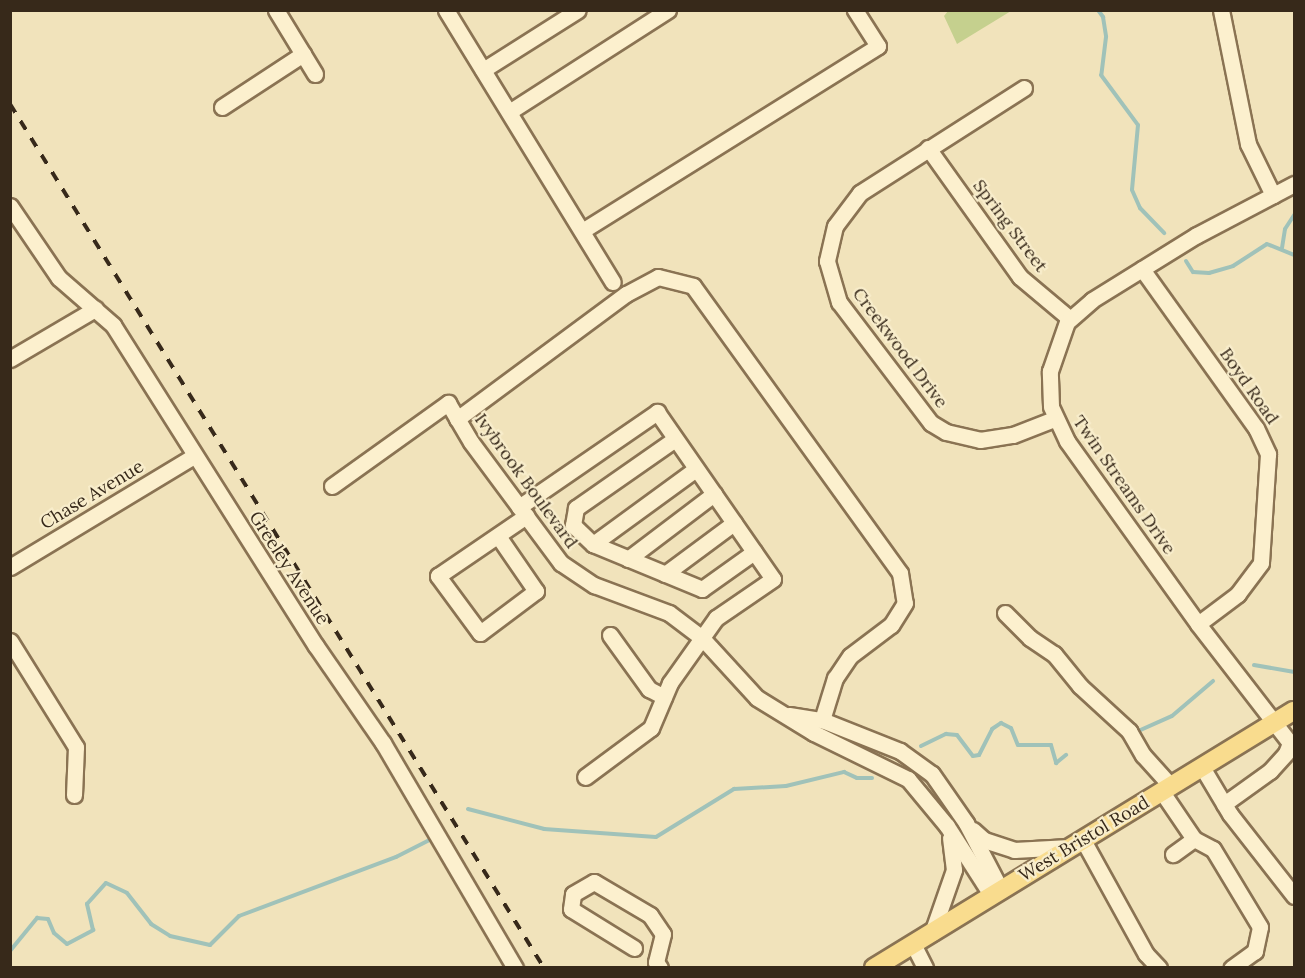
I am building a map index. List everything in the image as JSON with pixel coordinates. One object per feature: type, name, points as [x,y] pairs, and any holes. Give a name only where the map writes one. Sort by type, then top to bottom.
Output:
[{"type":"main road","name":"West Bristol Road","points":[[874,968],[1294,711]]},
{"type":"street","points":[[276,10],[315,74]]},
{"type":"street","points":[[446,10],[613,282]]},
{"type":"street","points":[[483,70],[578,10]]},
{"type":"street","points":[[509,112],[668,10]]},
{"type":"street","points":[[582,231],[878,46],[855,10]]},
{"type":"street","points":[[1221,10],[1248,144],[1273,195]]},
{"type":"street","points":[[222,107],[303,54]]},
{"type":"street","name":"Creekwood Drive","points":[[1024,88],[860,193],[840,214],[829,242],[832,288],[922,415],[946,432],[963,438],[994,439],[1054,419]]},
{"type":"street","name":"Spring Street","points":[[928,148],[1020,277],[1070,319]]},
{"type":"street","name":"Twin Streams Drive","points":[[1224,804],[1270,771],[1286,753],[1290,743],[1273,724],[1198,624],[1054,419],[1048,387],[1056,346],[1070,319],[1092,300],[1142,269],[1294,184]]},
{"type":"street","name":"Greeley Avenue","points":[[10,206],[59,278],[113,325],[194,456],[383,743],[515,968]]},
{"type":"street","name":"Boyd Road","points":[[1142,269],[1256,428],[1268,454],[1270,469],[1261,563],[1238,594],[1198,624]]},
{"type":"street","points":[[457,419],[626,294],[658,277],[693,286],[900,573],[905,603],[891,626],[850,656],[835,678],[822,720]]},
{"type":"street","points":[[10,359],[95,309]]},
{"type":"street","name":"Ivybrook Boulevard","points":[[332,486],[448,404],[554,555],[581,578],[669,613],[702,638],[743,687],[783,714],[836,745],[899,772],[918,789],[997,893]]},
{"type":"street","points":[[498,536],[536,591],[480,633],[438,576],[498,536],[522,512],[657,412],[773,579],[716,618],[664,697],[651,728],[585,777]]},
{"type":"street","points":[[675,439],[576,508],[573,525],[593,544],[702,589],[754,552]]},
{"type":"street","name":"Chase Avenue","points":[[10,567],[194,456]]},
{"type":"street","points":[[593,544],[696,469]]},
{"type":"street","points":[[628,559],[714,494]]},
{"type":"street","points":[[665,574],[734,523]]},
{"type":"street","points":[[1005,613],[1030,638],[1054,654],[1080,686],[1131,734],[1167,789],[1194,839],[1213,849],[1260,927],[1255,951],[1232,968]]},
{"type":"street","points":[[610,635],[649,689],[664,697]]},
{"type":"street","points":[[10,642],[76,747],[74,795]]},
{"type":"street","name":"Ivybrook Boulevard","points":[[783,714],[822,720],[914,759],[940,783],[966,823],[997,893]]},
{"type":"street","points":[[1202,767],[1224,804],[1294,896]]},
{"type":"street","points":[[966,823],[984,840],[1014,850],[1078,843],[1145,961],[1159,968]]},
{"type":"street","points":[[932,933],[954,870],[947,826]]},
{"type":"street","points":[[1173,854],[1194,839]]},
{"type":"street","points":[[634,948],[571,909],[573,894],[594,882],[650,915],[663,934],[656,962],[660,968]]},
{"type":"street","points":[[913,944],[925,968]]},
{"type":"green space","points":[[948,11],[1011,11],[957,44],[944,16]]},
{"type":"waterway","points":[[1098,10],[1103,17],[1106,37],[1101,75],[1138,125],[1132,190],[1140,208],[1164,233]]},
{"type":"waterway","points":[[1282,248],[1285,229],[1294,215]]},
{"type":"waterway","points":[[1186,261],[1193,272],[1209,273],[1233,266],[1267,244],[1294,255]]},
{"type":"waterway","points":[[1254,665],[1294,672]]},
{"type":"waterway","points":[[1136,732],[1172,716],[1213,681]]},
{"type":"waterway","points":[[921,746],[946,734],[957,735],[973,756],[979,755],[992,729],[1001,723],[1011,728],[1018,745],[1051,745],[1056,763],[1066,755]]},
{"type":"waterway","points":[[468,809],[544,829],[656,837],[734,789],[786,786],[844,772],[857,778],[872,778]]},
{"type":"waterway","points":[[10,951],[37,918],[48,919],[54,933],[67,944],[93,930],[87,904],[106,883],[127,893],[151,924],[170,936],[210,945],[239,916],[396,857],[429,840]]},
{"type":"railway","points":[[10,104],[544,968]]}]
